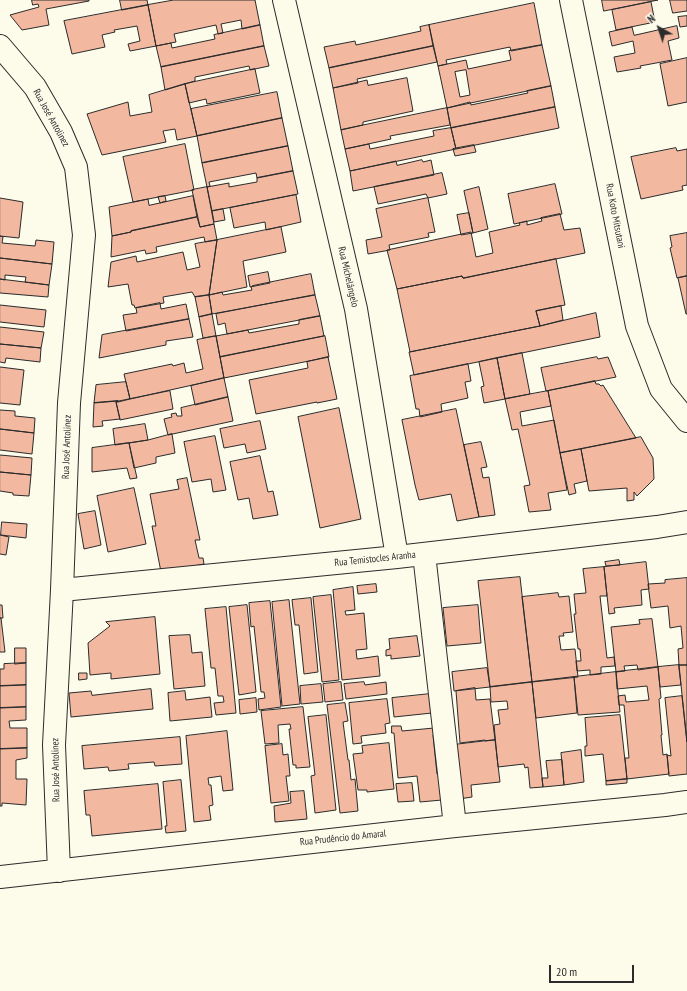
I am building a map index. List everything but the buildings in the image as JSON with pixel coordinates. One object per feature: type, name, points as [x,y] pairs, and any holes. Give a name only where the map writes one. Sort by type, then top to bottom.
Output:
[{"type":"street","name":"Rua Michelângelo","points":[[284,0],[356,309],[397,557]]},
{"type":"street","name":"Rua Koto Mitsutani","points":[[571,0],[637,326],[661,389],[687,421]]},
{"type":"street","name":"Rua José Antolinez","points":[[0,46],[35,87],[61,132],[76,167],[84,235],[69,402],[62,590],[54,745],[59,871]]},
{"type":"street","name":"Rua Temistocles Aranha","points":[[62,590],[397,557],[657,527],[687,522]]},
{"type":"street","points":[[424,554],[455,826]]},
{"type":"street","name":"Rua Prudêncio do Amaral","points":[[0,877],[455,826],[687,802]]}]
